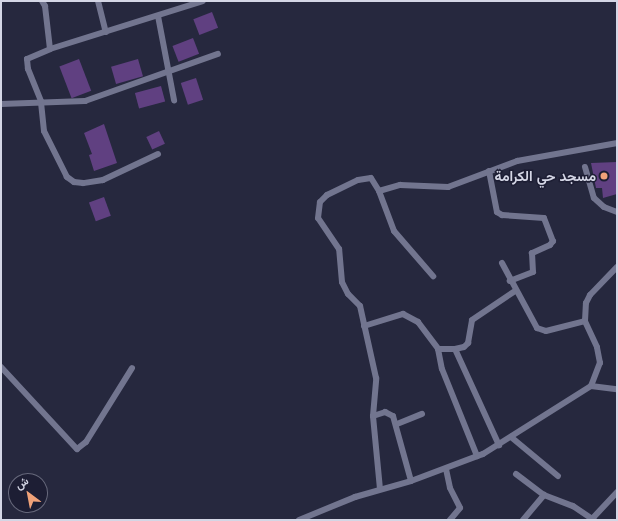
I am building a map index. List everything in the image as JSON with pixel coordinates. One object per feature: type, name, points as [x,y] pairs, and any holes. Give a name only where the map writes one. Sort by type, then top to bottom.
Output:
[{"type":"street","points":[[42,1],[45,6],[50,49]]},
{"type":"street","points":[[98,1],[106,32]]},
{"type":"street","points":[[158,154],[103,180],[74,182],[63,172],[48,142],[44,131],[41,101],[28,69],[27,59],[50,49],[203,1]]},
{"type":"street","points":[[158,16],[174,100]]},
{"type":"street","points":[[1,104],[41,101],[85,101],[169,73],[218,54]]},
{"type":"street","points":[[379,191],[400,185],[448,187],[517,161],[617,143]]},
{"type":"street","points":[[585,168],[594,198],[604,207],[617,212]]},
{"type":"street","points":[[489,171],[497,212],[502,215],[544,218],[553,241],[550,245],[532,252],[533,272],[510,282]]},
{"type":"street","points":[[380,489],[374,416],[377,386],[360,306],[348,294],[342,282],[340,249],[320,223],[318,209],[327,195],[358,180],[371,178],[379,191],[394,231],[433,276]]},
{"type":"street","points":[[502,263],[510,282],[532,323],[541,330],[546,331],[585,322]]},
{"type":"street","points":[[299,520],[380,489],[411,481],[477,456],[500,445],[591,386],[600,363],[599,354],[585,322],[586,303],[590,295],[617,267]]},
{"type":"street","points":[[438,349],[464,347],[468,343],[470,324],[477,316],[515,290]]},
{"type":"street","points":[[364,326],[396,314],[410,315],[418,322],[438,349],[442,369],[477,456]]},
{"type":"street","points":[[455,348],[500,445]]},
{"type":"street","points":[[1,367],[77,449],[86,442],[132,368]]},
{"type":"street","points":[[591,386],[617,389]]},
{"type":"street","points":[[374,416],[390,414],[397,424],[411,481]]},
{"type":"street","points":[[397,424],[422,414]]},
{"type":"street","points":[[511,437],[530,455],[558,476]]},
{"type":"street","points":[[446,469],[450,488],[460,508],[450,520]]},
{"type":"street","points":[[516,474],[544,495],[573,506],[593,519],[617,492]]},
{"type":"street","points":[[523,520],[544,495]]},
{"type":"building","points":[[212,12],[218,28],[199,35],[193,19]]},
{"type":"building","points":[[193,38],[199,54],[179,62],[172,46]]},
{"type":"building","points":[[79,59],[91,91],[72,98],[59,67]]},
{"type":"building","points":[[138,59],[143,76],[116,84],[111,67]]},
{"type":"building","points":[[196,78],[203,100],[188,105],[181,83]]},
{"type":"building","points":[[161,86],[165,101],[139,108],[135,93]]},
{"type":"building","points":[[104,124],[117,163],[94,171],[89,155],[92,154],[84,133]]},
{"type":"building","points":[[159,131],[165,144],[152,150],[146,137]]},
{"type":"building","name":"مسجد حي الكرامة","points":[[617,162],[617,194],[603,198],[602,188],[596,188],[591,163]]},
{"type":"building","points":[[104,197],[111,216],[96,221],[89,202]]},
{"type":"place","name":"مسجد حي الكرامة","points":[[604,176]]}]
